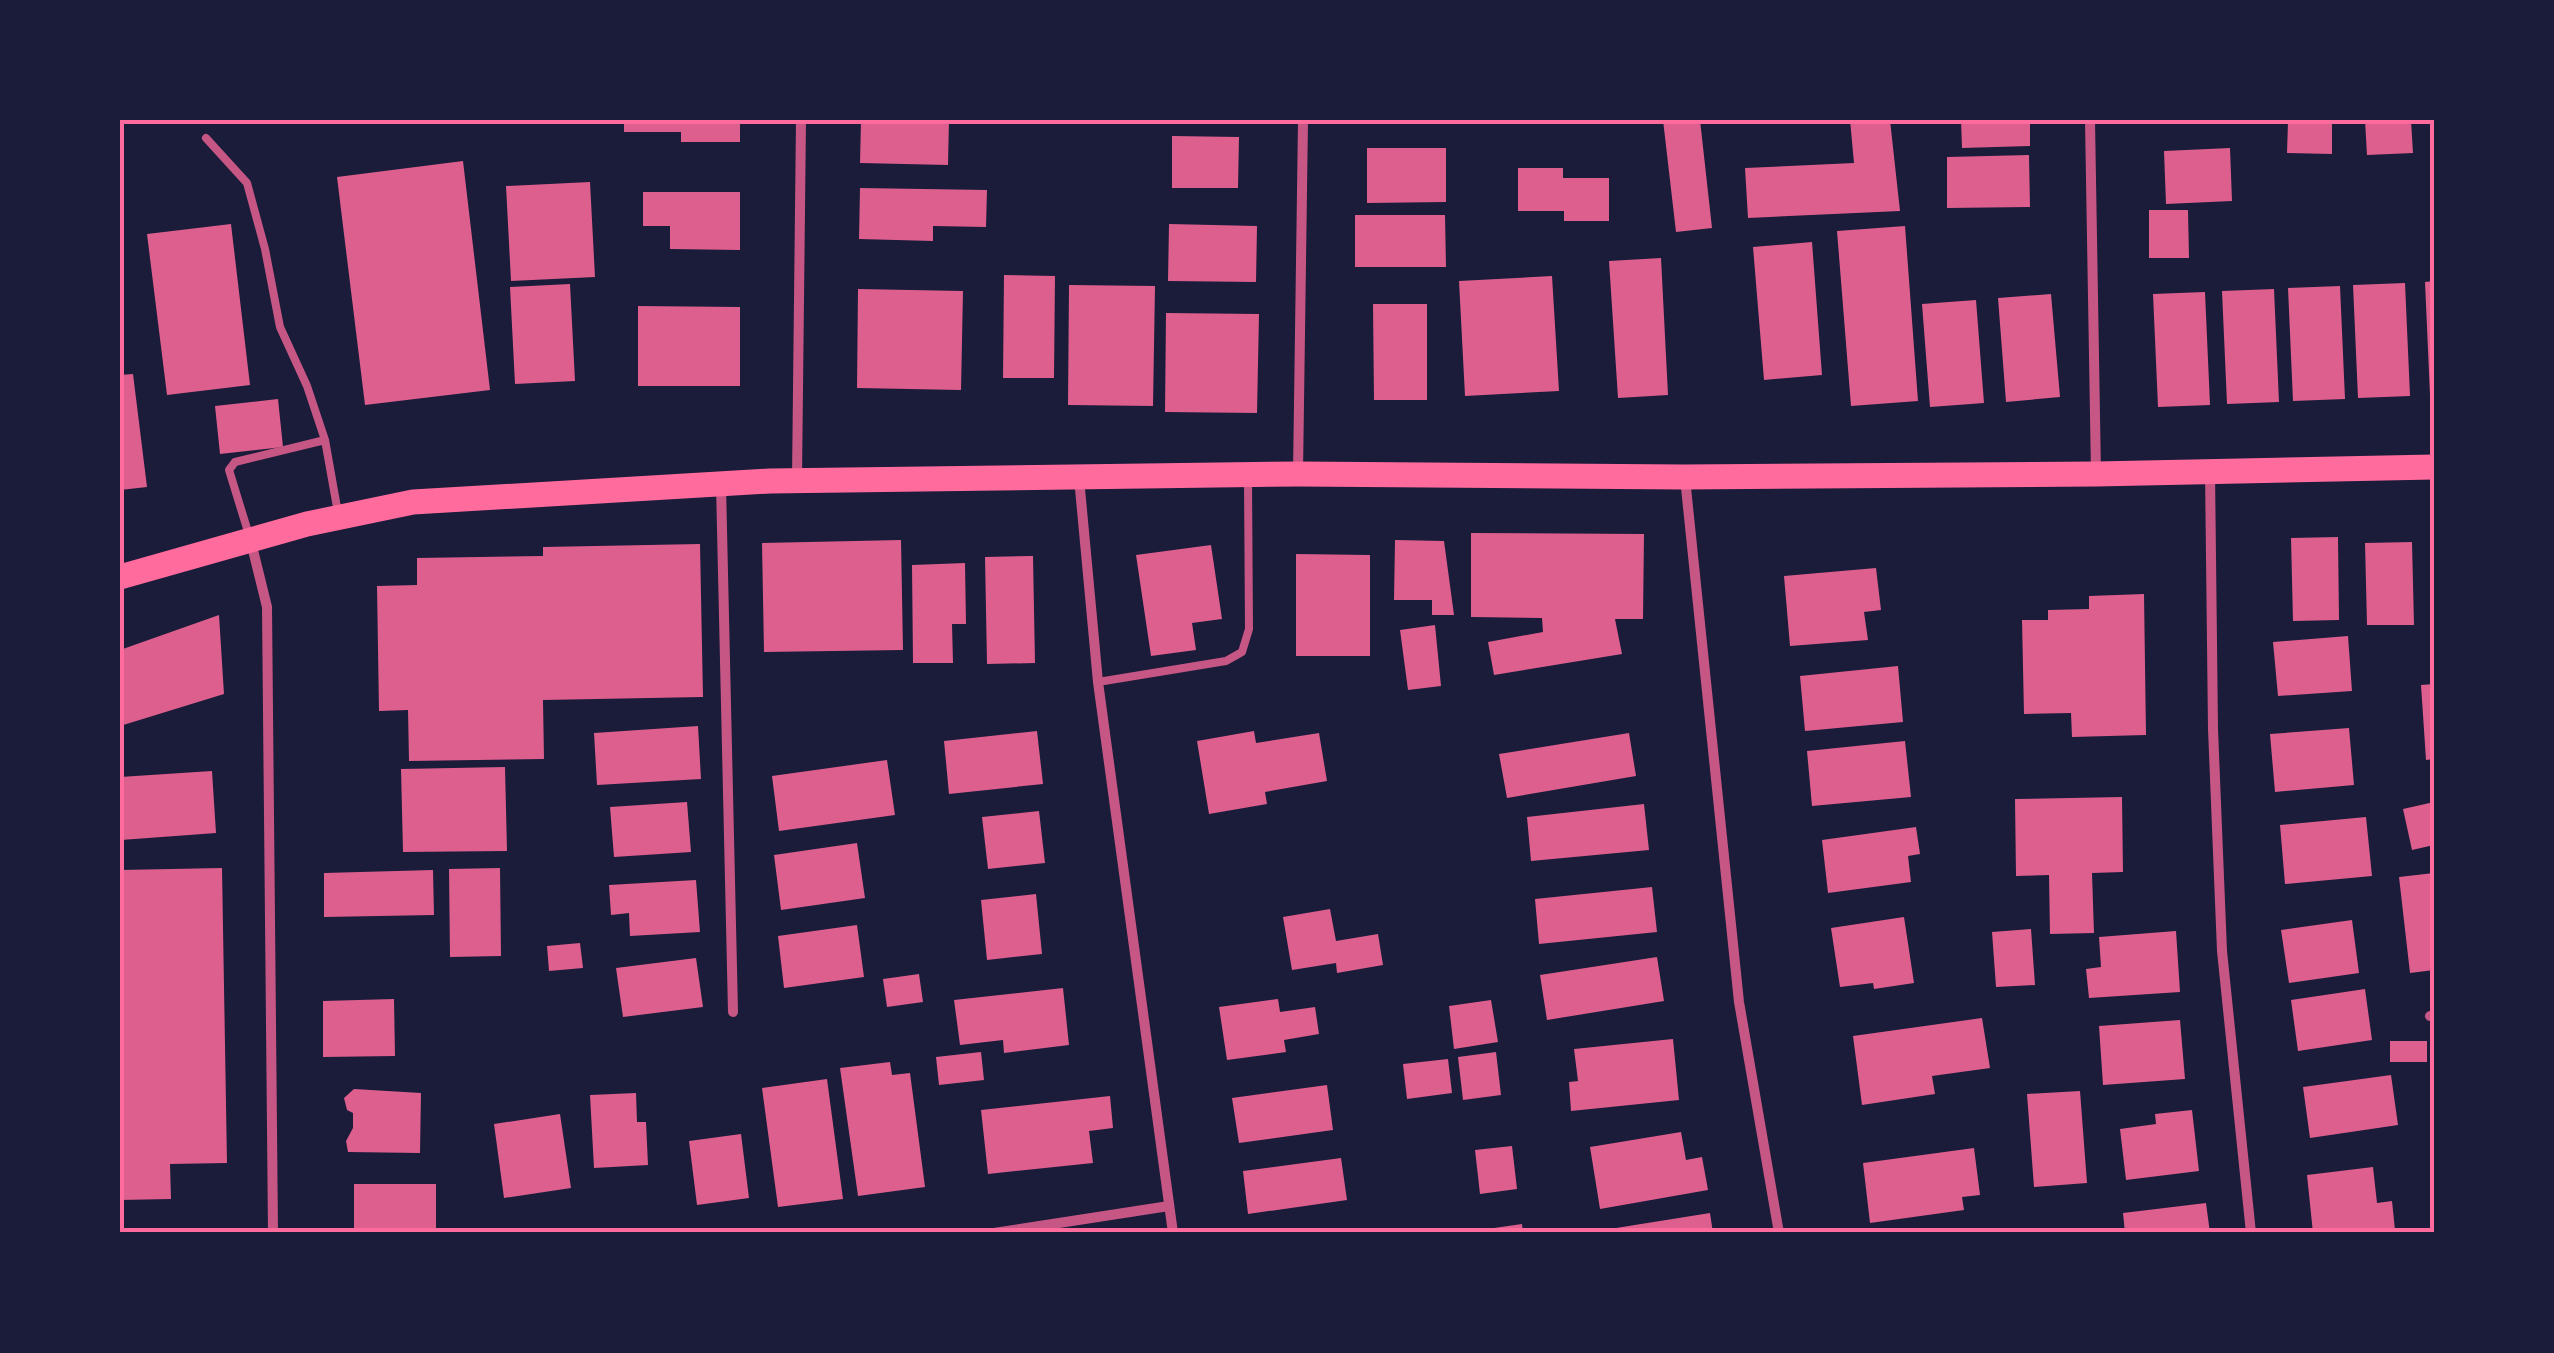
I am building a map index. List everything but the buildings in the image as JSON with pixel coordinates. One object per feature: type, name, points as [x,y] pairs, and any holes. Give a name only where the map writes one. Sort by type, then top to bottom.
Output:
[{"type":"main road","points":[[120,577],[413,502],[721,484],[1298,474],[1684,477],[2434,467]]},
{"type":"street","points":[[797,482],[802,120]]},
{"type":"street","points":[[1298,474],[1304,120]]},
{"type":"street","points":[[2090,120],[2096,474]]},
{"type":"street","points":[[2210,471],[2212,728],[2222,950],[2250,1233]]},
{"type":"street","points":[[1079,477],[1098,682],[1173,1233]]},
{"type":"street","points":[[1684,477],[1740,1002],[1779,1233]]},
{"type":"street","points":[[721,484],[733,1012]]},
{"type":"street","points":[[250,542],[267,607],[273,1233]]},
{"type":"street","points":[[994,1233],[1169,1206]]},
{"type":"lane","points":[[206,138],[247,183],[280,326],[325,440],[339,518]]},
{"type":"lane","points":[[250,542],[229,470],[236,462],[325,440]]},
{"type":"lane","points":[[1098,682],[1226,661],[1242,652],[1249,629],[1248,475]]}]
